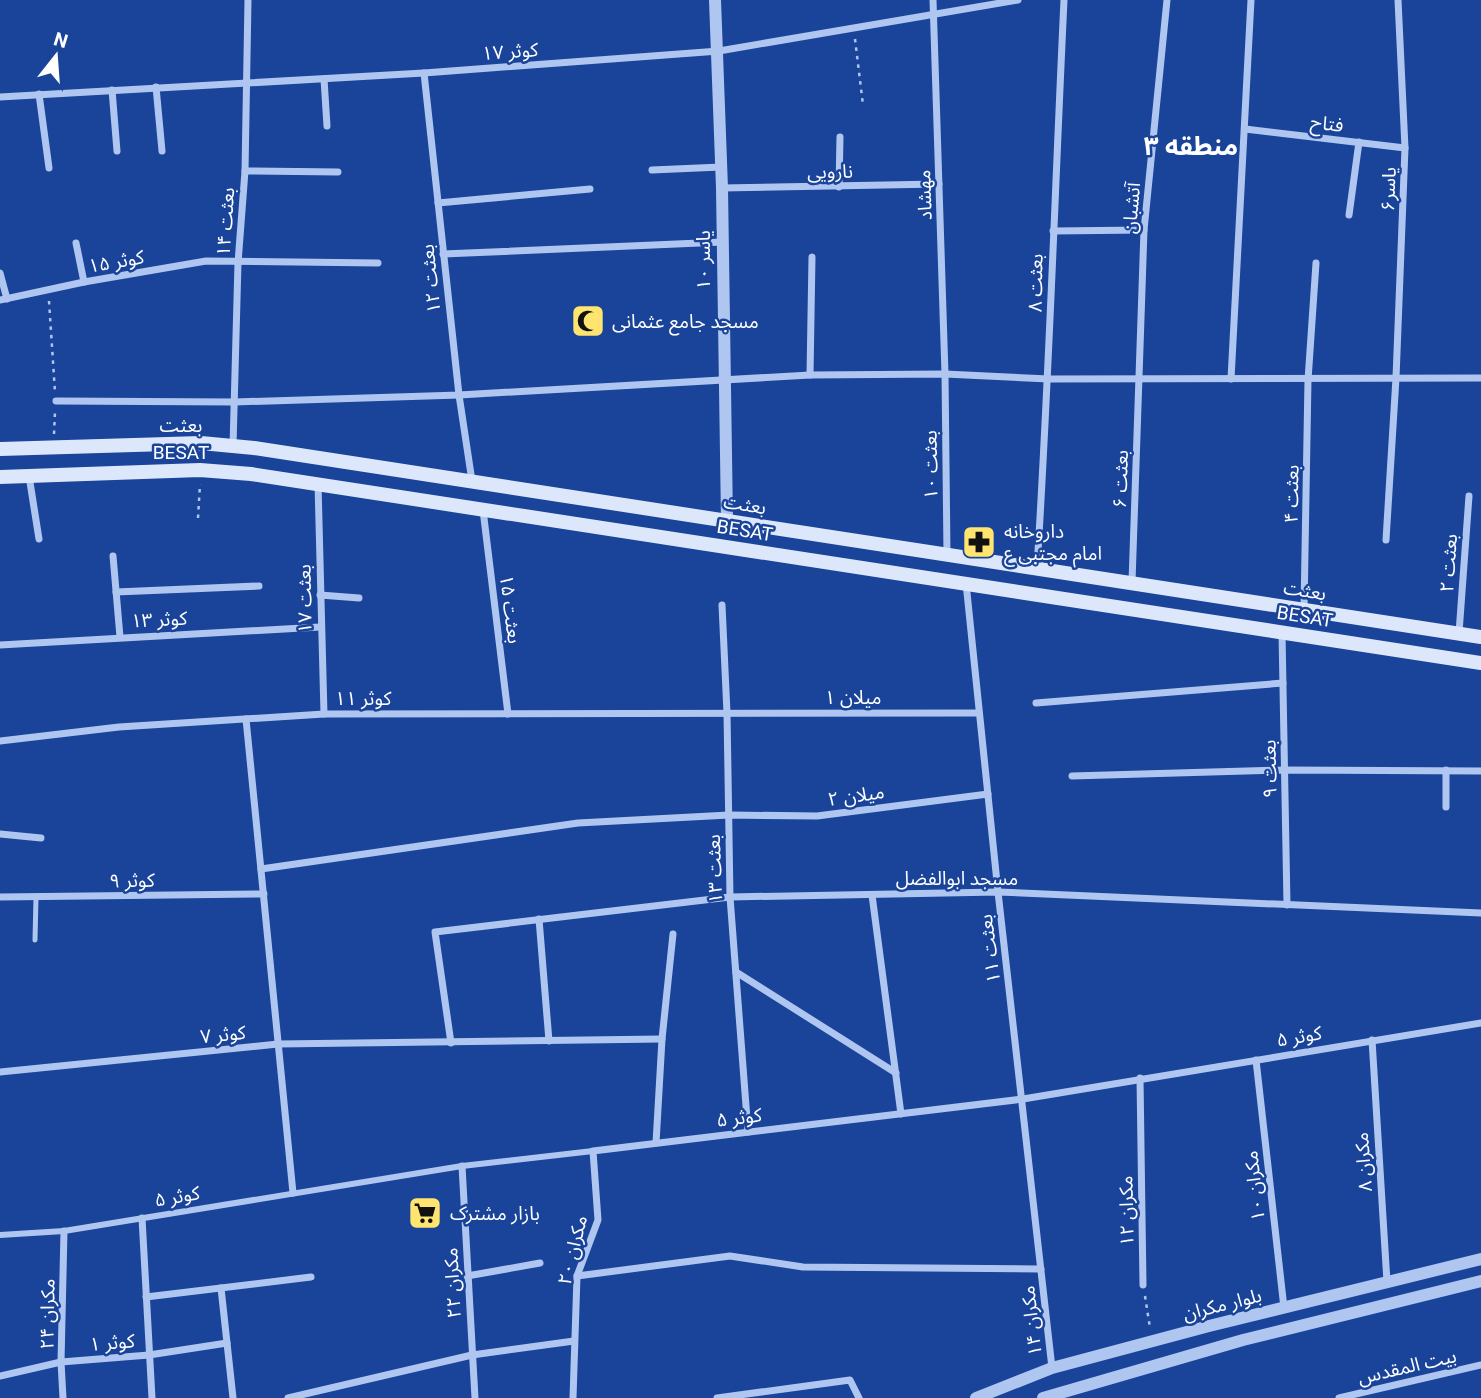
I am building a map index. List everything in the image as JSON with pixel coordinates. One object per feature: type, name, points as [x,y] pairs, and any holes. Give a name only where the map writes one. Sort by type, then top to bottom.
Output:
[{"type":"main road","name":"بعثت","points":[[0,449],[201,443],[233,446],[419,472],[1481,637]]},
{"type":"main road","name":"BESAT","points":[[0,477],[200,470],[318,484],[1481,663]]},
{"type":"main road","points":[[415,499],[419,472]]},
{"type":"street","name":"بعثت ۱۴","points":[[233,446],[238,263],[245,171],[248,0]]},
{"type":"street","name":"یاسر ۱۰","points":[[715,0],[719,51],[727,520]]},
{"type":"street","name":"مهشاد","points":[[933,0],[944,374]]},
{"type":"street","name":"کوثر ۱۷","points":[[0,97],[424,73],[719,51],[1018,0]]},
{"type":"street","name":"بعثت ۸","points":[[1037,568],[1049,379],[1064,0]]},
{"type":"street","name":"آتشبان","points":[[1140,378],[1144,230],[1167,0]]},
{"type":"street","points":[[1231,379],[1251,0]]},
{"type":"street","name":"یاسر۶","points":[[1386,540],[1396,378],[1405,148],[1398,0]]},
{"type":"street","name":"بعثت ۱۲","points":[[424,73],[459,396],[472,481]]},
{"type":"street","points":[[324,79],[327,126]]},
{"type":"street","points":[[156,87],[162,151]]},
{"type":"street","points":[[112,90],[117,151]]},
{"type":"street","points":[[40,94],[49,169]]},
{"type":"street","name":"فتاح","points":[[1245,129],[1405,148]]},
{"type":"street","points":[[839,187],[840,137]]},
{"type":"street","points":[[1349,215],[1359,142]]},
{"type":"street","points":[[652,170],[721,167]]},
{"type":"street","points":[[245,171],[338,172]]},
{"type":"street","name":"نارویی","points":[[722,188],[939,184]]},
{"type":"street","points":[[438,203],[590,189]]},
{"type":"street","points":[[1053,231],[1144,230]]},
{"type":"street","points":[[443,254],[723,242]]},
{"type":"street","points":[[76,243],[84,282]]},
{"type":"street","points":[[810,375],[812,257]]},
{"type":"street","name":"کوثر ۱۵","points":[[4,299],[206,261],[378,263]]},
{"type":"street","name":"بعثت ۴","points":[[1304,609],[1308,380],[1316,263]]},
{"type":"street","points":[[0,274],[4,299]]},
{"type":"street","points":[[56,401],[234,401],[459,396],[810,375],[944,374],[1049,379],[1481,378]]},
{"type":"street","name":"بعثت ۱۰","points":[[944,374],[947,554]]},
{"type":"street","name":"بعثت ۶","points":[[1132,582],[1140,378]]},
{"type":"street","points":[[29,476],[39,539]]},
{"type":"street","name":"بعثت ۱۷","points":[[318,484],[324,714]]},
{"type":"street","name":"بعثت ۲","points":[[1459,634],[1469,496]]},
{"type":"street","name":"بعثت ۱۵","points":[[482,509],[508,714]]},
{"type":"street","points":[[113,556],[120,637]]},
{"type":"street","name":"بعثت ۱۱","points":[[966,583],[1041,1269]]},
{"type":"street","points":[[116,592],[259,586]]},
{"type":"street","points":[[320,595],[359,598]]},
{"type":"street","name":"بعثت ۱۳","points":[[722,605],[730,897],[748,1132]]},
{"type":"street","name":"کوثر ۱۳","points":[[0,645],[320,627]]},
{"type":"street","name":"بعثت ۹","points":[[1282,632],[1287,905]]},
{"type":"street","points":[[1036,703],[1283,683]]},
{"type":"street","name":"کوثر ۱۱","points":[[0,741],[119,727],[324,714],[727,713]]},
{"type":"street","name":"میلان ۱","points":[[727,713],[979,713]]},
{"type":"street","points":[[246,719],[293,1193]]},
{"type":"street","points":[[1072,776],[1284,770],[1481,771]]},
{"type":"street","points":[[1446,771],[1446,807]]},
{"type":"street","name":"میلان ۲","points":[[261,869],[578,823],[729,815],[817,816],[988,794]]},
{"type":"street","points":[[0,834],[41,838]]},
{"type":"street","name":"مسجد ابوالفضل","points":[[451,1043],[435,932],[730,897],[872,894],[998,892],[1481,913]]},
{"type":"street","name":"کوثر ۹","points":[[0,897],[264,894]]},
{"type":"street","points":[[872,894],[901,1114]]},
{"type":"street","points":[[539,919],[549,1041]]},
{"type":"street","points":[[656,1143],[662,1040],[673,934]]},
{"type":"street","points":[[736,972],[896,1073]]},
{"type":"street","name":"کوثر ۵","points":[[0,1235],[64,1231],[462,1166],[1023,1099],[1481,1023]]},
{"type":"street","name":"کوثر ۷","points":[[0,1072],[278,1044],[662,1040]]},
{"type":"street","name":"مکران ۸","points":[[1372,1040],[1387,1282]]},
{"type":"street","name":"مکران ۱۰","points":[[1256,1060],[1283,1308]]},
{"type":"street","name":"مکران ۱۲","points":[[1140,1079],[1143,1285]]},
{"type":"street","name":"مکران ۲۰","points":[[573,1398],[577,1276],[598,1220],[593,1151]]},
{"type":"street","name":"مکران ۲۲","points":[[462,1166],[475,1398]]},
{"type":"street","points":[[142,1218],[152,1398]]},
{"type":"street","name":"مکران ۲۴","points":[[63,1398],[61,1362],[64,1231]]},
{"type":"street","points":[[577,1276],[730,1256],[803,1267],[1041,1269]]},
{"type":"street","name":"بلوار مکران","points":[[976,1398],[1052,1368],[1481,1259]]},
{"type":"street","points":[[467,1276],[540,1263]]},
{"type":"street","name":"مکران ۱۴","points":[[1041,1269],[1052,1368]]},
{"type":"street","points":[[146,1297],[311,1278]]},
{"type":"street","name":"بلوار مکران","points":[[1043,1398],[1243,1340],[1481,1281]]},
{"type":"street","points":[[221,1288],[233,1398]]},
{"type":"street","points":[[1357,1290],[1361,1312]]},
{"type":"street","points":[[288,1398],[472,1355],[574,1341]]},
{"type":"street","name":"کوثر ۱","points":[[0,1376],[61,1362],[227,1343]]},
{"type":"street","name":"بیت المقدس","points":[[1339,1398],[1481,1365]]},
{"type":"street","points":[[717,1398],[850,1380],[859,1398]]},
{"type":"lane","points":[[35,940],[36,897]]},
{"type":"path","points":[[854,27],[863,105]]},
{"type":"path","points":[[48,290],[56,401],[54,448]]},
{"type":"path","points":[[198,518],[200,470]]},
{"type":"path","points":[[1143,1285],[1152,1342]]},
{"type":"place","name":"مسجد جامع عثمانی","points":[[588,321]]},
{"type":"place","name":"داروخانه امام مجتبی ع","points":[[979,542]]},
{"type":"place","name":"بازار مشترک","points":[[425,1213]]},
{"type":"district","name":"منطقه ۳","points":[[1191,146]]}]
